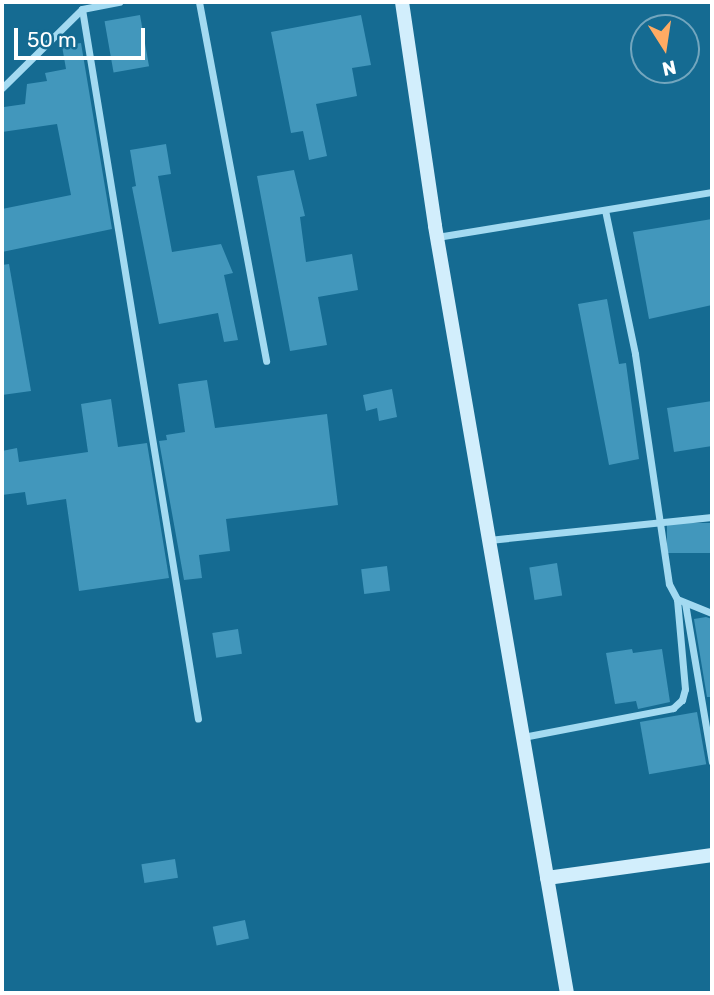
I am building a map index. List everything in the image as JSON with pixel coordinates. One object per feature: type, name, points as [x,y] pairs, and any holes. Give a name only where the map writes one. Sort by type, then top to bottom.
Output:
[{"type":"street","points":[[2,88],[82,9],[119,2]]},
{"type":"street","points":[[199,2],[266,361]]},
{"type":"street","points":[[402,2],[437,237],[567,993]]},
{"type":"street","points":[[82,9],[198,719]]},
{"type":"street","points":[[437,237],[712,192]]},
{"type":"street","points":[[523,737],[673,708],[682,700],[685,689],[677,599],[669,584],[635,354],[605,210]]},
{"type":"street","points":[[489,540],[712,517]]},
{"type":"street","points":[[677,599],[712,613]]},
{"type":"street","points":[[685,603],[712,762]]},
{"type":"street","points":[[547,878],[712,855]]},
{"type":"building","points":[[140,15],[149,66],[114,72],[105,21]]},
{"type":"building","points":[[361,15],[371,65],[352,68],[357,96],[316,104],[327,156],[309,160],[303,131],[291,133],[271,32]]},
{"type":"building","points":[[81,43],[112,229],[2,252],[2,209],[71,195],[57,124],[2,132],[4,107],[25,104],[27,84],[47,81],[45,73],[66,69],[62,46]]},
{"type":"building","points":[[166,144],[171,174],[158,176],[172,252],[221,244],[233,273],[224,275],[238,340],[224,342],[218,313],[159,324],[132,187],[136,186],[130,150]]},
{"type":"building","points":[[294,170],[305,216],[300,217],[306,262],[352,254],[358,290],[318,297],[327,345],[290,351],[257,176]]},
{"type":"building","points":[[712,219],[712,305],[649,319],[633,232]]},
{"type":"building","points":[[9,264],[31,391],[2,395],[2,265]]},
{"type":"building","points":[[607,299],[619,364],[626,363],[639,459],[609,465],[578,304]]},
{"type":"building","points":[[207,380],[215,428],[327,414],[338,505],[226,519],[230,551],[199,555],[202,578],[184,580],[159,441],[167,440],[166,435],[185,432],[178,384]]},
{"type":"building","points":[[392,389],[397,417],[379,421],[377,408],[366,411],[363,395]]},
{"type":"building","points":[[111,399],[118,447],[147,443],[169,578],[79,591],[66,499],[27,505],[25,492],[2,495],[2,451],[17,448],[19,462],[88,452],[81,404]]},
{"type":"building","points":[[712,401],[712,446],[674,452],[667,408]]},
{"type":"building","points":[[667,523],[712,523],[712,553],[667,553]]},
{"type":"building","points":[[557,563],[562,596],[535,600],[529,567]]},
{"type":"building","points":[[387,566],[390,591],[364,594],[361,569]]},
{"type":"building","points":[[694,619],[712,619],[712,697],[707,697]]},
{"type":"building","points":[[238,629],[242,654],[216,658],[212,633]]},
{"type":"building","points":[[632,649],[633,653],[662,649],[670,702],[638,709],[636,701],[615,704],[606,653]]},
{"type":"building","points":[[697,712],[706,764],[649,774],[640,722]]},
{"type":"building","points":[[175,859],[178,878],[144,883],[141,864]]},
{"type":"building","points":[[245,920],[249,939],[217,945],[213,927]]}]
